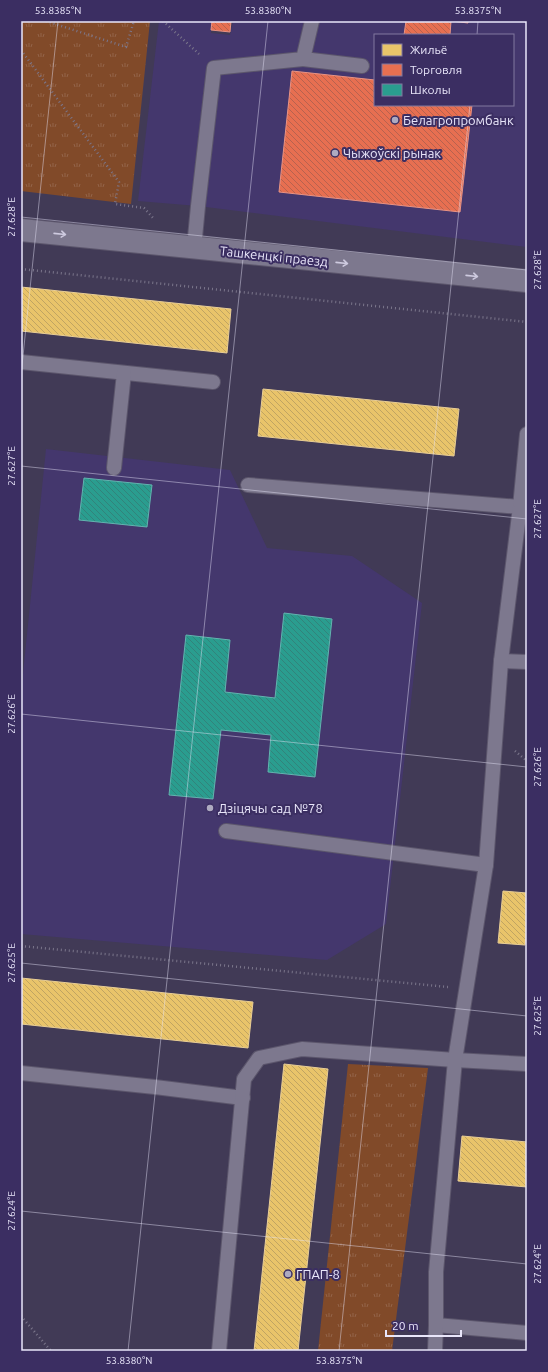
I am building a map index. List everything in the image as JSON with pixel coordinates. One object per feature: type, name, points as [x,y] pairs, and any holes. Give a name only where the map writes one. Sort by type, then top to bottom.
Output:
[{"type":"street","name":"Ташкенцкі праезд","points":[[21,230],[527,282]]},
{"type":"lane","points":[[303,59],[312,21]]},
{"type":"lane","points":[[194,248],[214,68],[303,59],[362,66]]},
{"type":"lane","points":[[21,362],[213,382]]},
{"type":"lane","points":[[114,468],[124,373]]},
{"type":"lane","points":[[435,1351],[436,1272],[455,1060],[486,865],[501,661],[520,507],[527,434]]},
{"type":"lane","points":[[248,485],[520,507]]},
{"type":"lane","points":[[501,661],[527,662]]},
{"type":"lane","points":[[226,831],[486,865]]},
{"type":"lane","points":[[218,1351],[244,1079],[259,1058],[302,1049],[527,1064]]},
{"type":"lane","points":[[21,1072],[243,1098]]},
{"type":"lane","points":[[436,1325],[527,1333]]},
{"type":"path","points":[[46,21],[126,47],[134,21]]},
{"type":"path","points":[[163,21],[214,68]]},
{"type":"path","points":[[21,50],[119,182],[116,204],[144,208],[155,220]]},
{"type":"path","points":[[21,269],[527,322]]},
{"type":"path","points":[[21,946],[466,989]]},
{"type":"path","points":[[21,1316],[51,1351]]},
{"type":"shaded area","name":"Чыжоўскі рынак","points":[[159,21],[211,22],[211,33],[230,35],[233,21],[527,21],[527,247],[198,206],[138,201]]},
{"type":"shaded area","name":"Дзіцячы сад №78","points":[[46,449],[230,470],[267,548],[352,556],[422,603],[386,924],[327,960],[21,934],[21,693]]},
{"type":"green space","points":[[21,21],[150,21],[131,204],[21,191]]},
{"type":"green space","points":[[348,1064],[428,1068],[392,1351],[318,1351]]},
{"type":"building: Жильё","points":[[21,287],[231,309],[227,353],[21,331]]},
{"type":"building: Жильё","points":[[263,389],[459,409],[454,456],[258,436]]},
{"type":"building: Жильё","points":[[503,891],[527,893],[527,925],[525,945],[498,943]]},
{"type":"building: Жильё","points":[[21,978],[253,1002],[248,1048],[21,1024]]},
{"type":"building: Жильё","points":[[284,1064],[328,1069],[298,1351],[254,1351]]},
{"type":"building: Жильё","points":[[462,1136],[527,1142],[527,1187],[458,1181]]},
{"type":"building: Торговля","points":[[212,21],[231,21],[230,32],[211,30]]},
{"type":"building: Торговля","points":[[406,21],[451,21],[450,34],[404,34]]},
{"type":"building: Торговля","points":[[452,21],[468,21],[468,23]]},
{"type":"building: Торговля","points":[[292,71],[374,80],[374,106],[472,106],[460,212],[279,192]]},
{"type":"building: Школы","points":[[84,478],[152,485],[147,527],[79,520]]},
{"type":"building: Школы","points":[[284,613],[332,619],[315,777],[268,772],[271,735],[221,730],[213,799],[169,795],[186,635],[230,640],[225,692],[275,698]]},
{"type":"place","name":"Белагропромбанк","points":[[395,120]]},
{"type":"place","name":"Чыжоўскі рынак","points":[[335,153]]},
{"type":"place","name":"Дзіцячы сад №78","points":[[210,808]]},
{"type":"place","name":"ГПАП-8","points":[[288,1274]]}]
